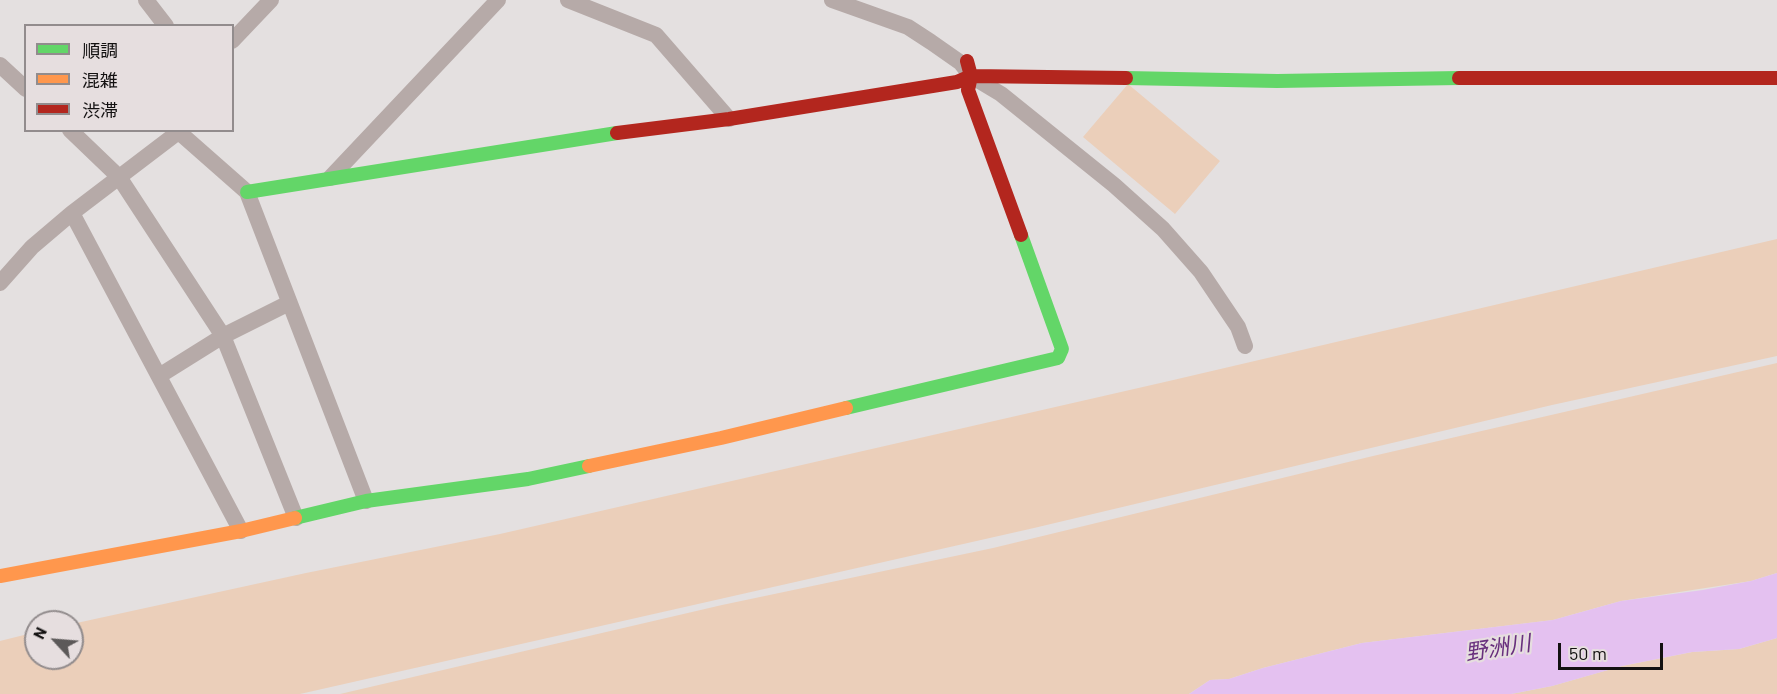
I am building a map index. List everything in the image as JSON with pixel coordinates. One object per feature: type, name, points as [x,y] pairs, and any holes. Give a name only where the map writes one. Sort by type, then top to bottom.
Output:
[{"type":"street","points":[[146,0],[164,24]]},
{"type":"street","points":[[234,39],[271,0]]},
{"type":"street","points":[[330,178],[498,0]]},
{"type":"street","points":[[568,0],[656,35],[729,119]]},
{"type":"street","points":[[832,0],[908,27],[969,69],[1114,185],[1163,229],[1201,272],[1238,327],[1245,346]]},
{"type":"street","points":[[0,65],[24,87]]},
{"type":"street","points":[[247,192],[613,133],[729,119],[957,82],[969,69]]},
{"type":"street","points":[[969,69],[1008,75],[1277,81],[1470,78],[1777,78]]},
{"type":"street","points":[[0,576],[241,531],[366,501],[528,479],[732,435],[1058,358],[1062,349],[968,90],[969,69]]},
{"type":"street","points":[[72,132],[119,177],[223,336],[296,518]]},
{"type":"street","points":[[0,283],[33,247],[72,213],[181,132],[247,192],[366,501]]},
{"type":"street","points":[[72,213],[241,531]]},
{"type":"street","points":[[159,376],[223,336],[289,303]]},
{"type":"shaded area","points":[[1128,84],[1220,161],[1175,214],[1083,137]]},
{"type":"shaded area","points":[[1777,239],[1777,356],[1552,405],[1034,528],[300,694],[0,694],[0,641],[24,635],[24,670],[84,670],[84,621],[500,534]]},
{"type":"shaded area","points":[[1777,363],[1777,573],[1751,581],[1621,601],[1553,620],[1362,643],[1229,679],[1210,680],[1189,694],[340,694],[722,605],[993,548],[1373,456]]},
{"type":"shaded area","points":[[1777,638],[1777,694],[1511,694],[1552,686],[1622,666],[1692,652],[1739,649]]},
{"type":"water","name":"野洲川","points":[[1777,573],[1777,638],[1739,649],[1692,652],[1622,666],[1552,686],[1511,694],[1189,694],[1210,680],[1229,679],[1362,643],[1553,620],[1621,601],[1703,590],[1751,581]]},
{"type":"traffic: fast","points":[[1126,78],[1277,81],[1459,78]]},
{"type":"traffic: fast","points":[[247,192],[617,133]]},
{"type":"traffic: fast","points":[[846,408],[1058,358],[1062,349],[1021,235]]},
{"type":"traffic: fast","points":[[295,518],[366,501],[528,479],[589,466]]},
{"type":"traffic: slow","points":[[589,466],[846,408]]},
{"type":"traffic: slow","points":[[0,576],[241,531],[295,518]]},
{"type":"traffic: jam","points":[[967,61],[971,76],[968,90],[1021,235]]},
{"type":"traffic: jam","points":[[617,133],[729,119],[957,82],[971,76],[1126,78]]},
{"type":"traffic: jam","points":[[1459,78],[1777,78]]}]
